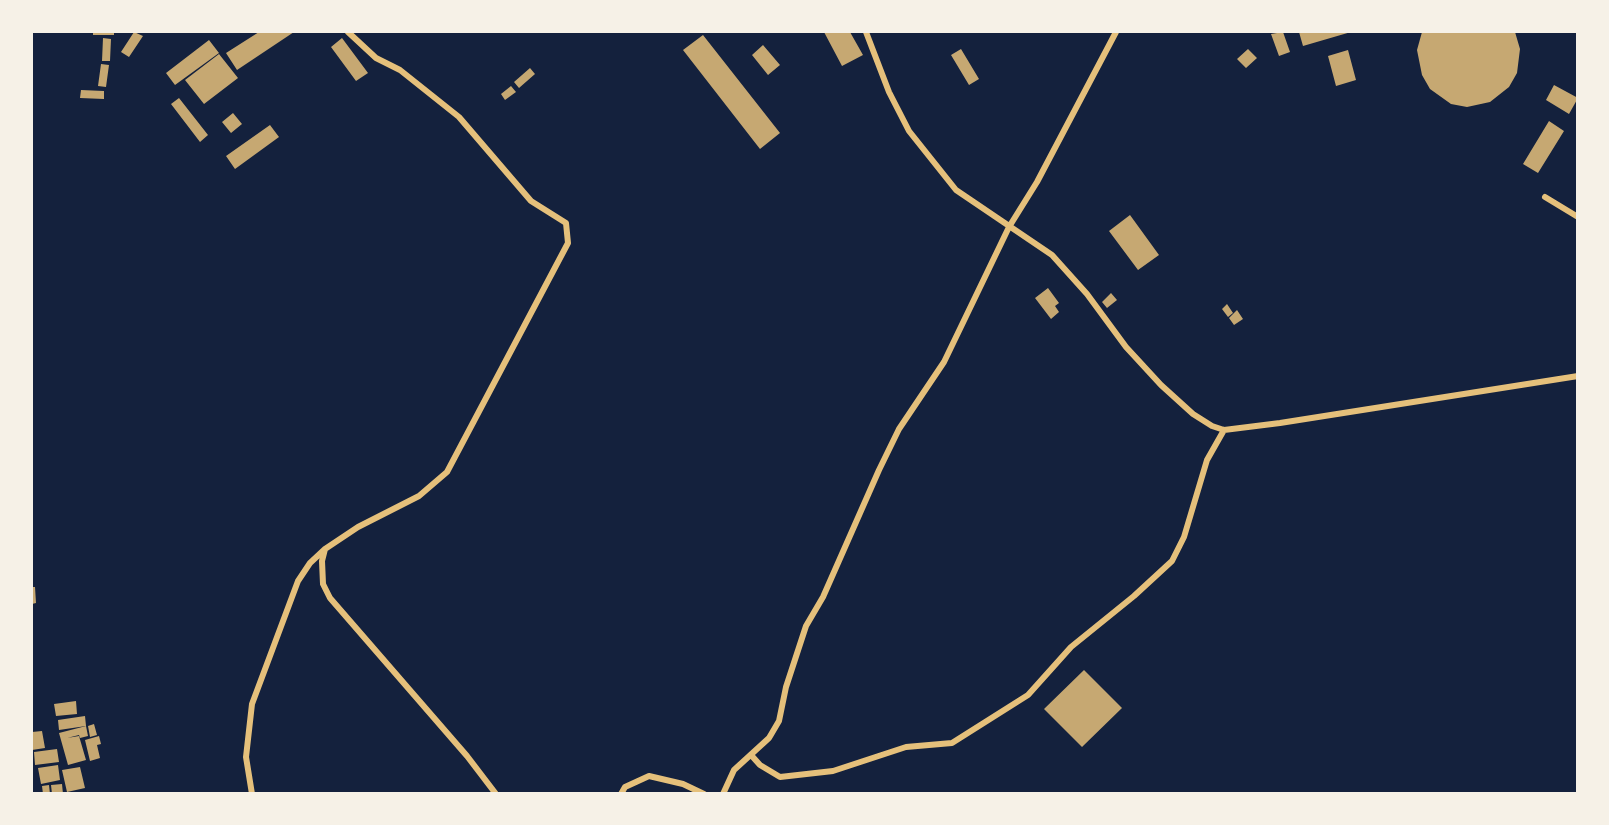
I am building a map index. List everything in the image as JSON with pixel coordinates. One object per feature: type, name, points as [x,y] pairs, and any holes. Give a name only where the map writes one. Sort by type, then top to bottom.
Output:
[{"type":"street","points":[[252,794],[246,757],[252,704],[298,581],[310,563],[325,549],[358,527],[419,496],[447,472],[560,262],[569,235],[566,223],[531,201],[459,117],[400,70],[376,58],[348,32]]},
{"type":"street","points":[[866,32],[889,92],[909,131],[956,190],[1052,255],[1087,294],[1126,347],[1161,385],[1193,414],[1212,426],[1224,430],[1578,376]]},
{"type":"street","points":[[723,794],[734,770],[769,738],[779,721],[786,687],[806,626],[823,597],[899,429],[944,362],[1009,227],[1037,182],[1116,32]]},
{"type":"street","points":[[1545,197],[1578,217]]},
{"type":"street","points":[[751,755],[760,765],[780,777],[833,771],[906,747],[952,743],[1028,695],[1071,647],[1134,596],[1172,561],[1184,537],[1207,460],[1224,430]]},
{"type":"street","points":[[325,549],[322,561],[322,584],[330,598],[467,756],[496,794]]},
{"type":"street","points":[[621,794],[625,787],[649,776],[661,777],[704,794]]},
{"type":"building","points":[[93,32],[114,32],[114,35],[93,35]]},
{"type":"building","points":[[134,32],[143,36],[129,57],[121,52]]},
{"type":"building","points":[[259,32],[294,32],[237,70],[226,53]]},
{"type":"building","points":[[824,32],[850,32],[863,55],[842,66]]},
{"type":"building","points":[[1283,32],[1290,52],[1279,56],[1271,34]]},
{"type":"building","points":[[1299,32],[1351,32],[1303,46]]},
{"type":"building","points":[[1422,32],[1515,32],[1520,49],[1517,73],[1509,87],[1490,102],[1467,107],[1451,104],[1430,89],[1422,75],[1417,50]]},
{"type":"building","points":[[703,35],[780,133],[760,149],[683,50]]},
{"type":"building","points":[[103,38],[111,39],[110,61],[102,61]]},
{"type":"building","points":[[342,38],[368,73],[356,81],[331,47]]},
{"type":"building","points":[[209,40],[219,53],[175,85],[166,73]]},
{"type":"building","points":[[763,45],[780,65],[768,75],[752,55]]},
{"type":"building","points":[[961,49],[979,79],[969,85],[951,55]]},
{"type":"building","points":[[1248,49],[1257,58],[1246,68],[1237,59]]},
{"type":"building","points":[[1348,50],[1356,80],[1336,86],[1328,56]]},
{"type":"building","points":[[219,54],[238,78],[204,104],[185,80]]},
{"type":"building","points":[[101,64],[109,65],[106,87],[98,86]]},
{"type":"building","points":[[530,68],[535,74],[519,88],[514,82]]},
{"type":"building","points":[[1554,85],[1578,98],[1569,114],[1546,100]]},
{"type":"building","points":[[511,86],[516,92],[505,100],[501,94]]},
{"type":"building","points":[[81,90],[104,91],[104,99],[80,98]]},
{"type":"building","points":[[179,98],[208,135],[200,142],[171,104]]},
{"type":"building","points":[[233,113],[242,124],[231,133],[222,122]]},
{"type":"building","points":[[1549,121],[1564,131],[1538,173],[1523,164]]},
{"type":"building","points":[[270,125],[279,137],[235,169],[226,156]]},
{"type":"building","points":[[1130,215],[1159,255],[1138,270],[1109,231]]},
{"type":"building","points":[[1048,288],[1059,303],[1055,306],[1059,312],[1051,319],[1035,298]]},
{"type":"building","points":[[1111,293],[1117,300],[1107,308],[1102,302]]},
{"type":"building","points":[[1227,304],[1233,313],[1228,317],[1222,309]]},
{"type":"building","points":[[1237,310],[1243,319],[1234,325],[1229,318]]},
{"type":"building","points":[[32,587],[35,587],[36,603],[32,604]]},
{"type":"building","points":[[1084,670],[1122,708],[1082,747],[1044,709]]},
{"type":"building","points":[[76,701],[77,714],[56,716],[54,704]]},
{"type":"building","points":[[85,716],[86,726],[59,730],[58,720]]},
{"type":"building","points":[[94,724],[97,735],[90,737],[88,726]]},
{"type":"building","points":[[86,726],[88,736],[80,738],[79,735],[67,738],[79,736],[86,760],[68,765],[59,733]]},
{"type":"building","points":[[42,731],[45,748],[32,750],[32,732]]},
{"type":"building","points":[[99,736],[101,744],[97,745],[100,758],[90,761],[85,740]]},
{"type":"building","points":[[57,749],[59,762],[35,765],[34,752]]},
{"type":"building","points":[[58,765],[60,780],[41,784],[38,768]]},
{"type":"building","points":[[80,767],[85,788],[67,792],[62,770]]},
{"type":"building","points":[[62,784],[63,794],[52,794],[51,785]]},
{"type":"building","points":[[49,785],[50,794],[43,794],[42,786]]}]
